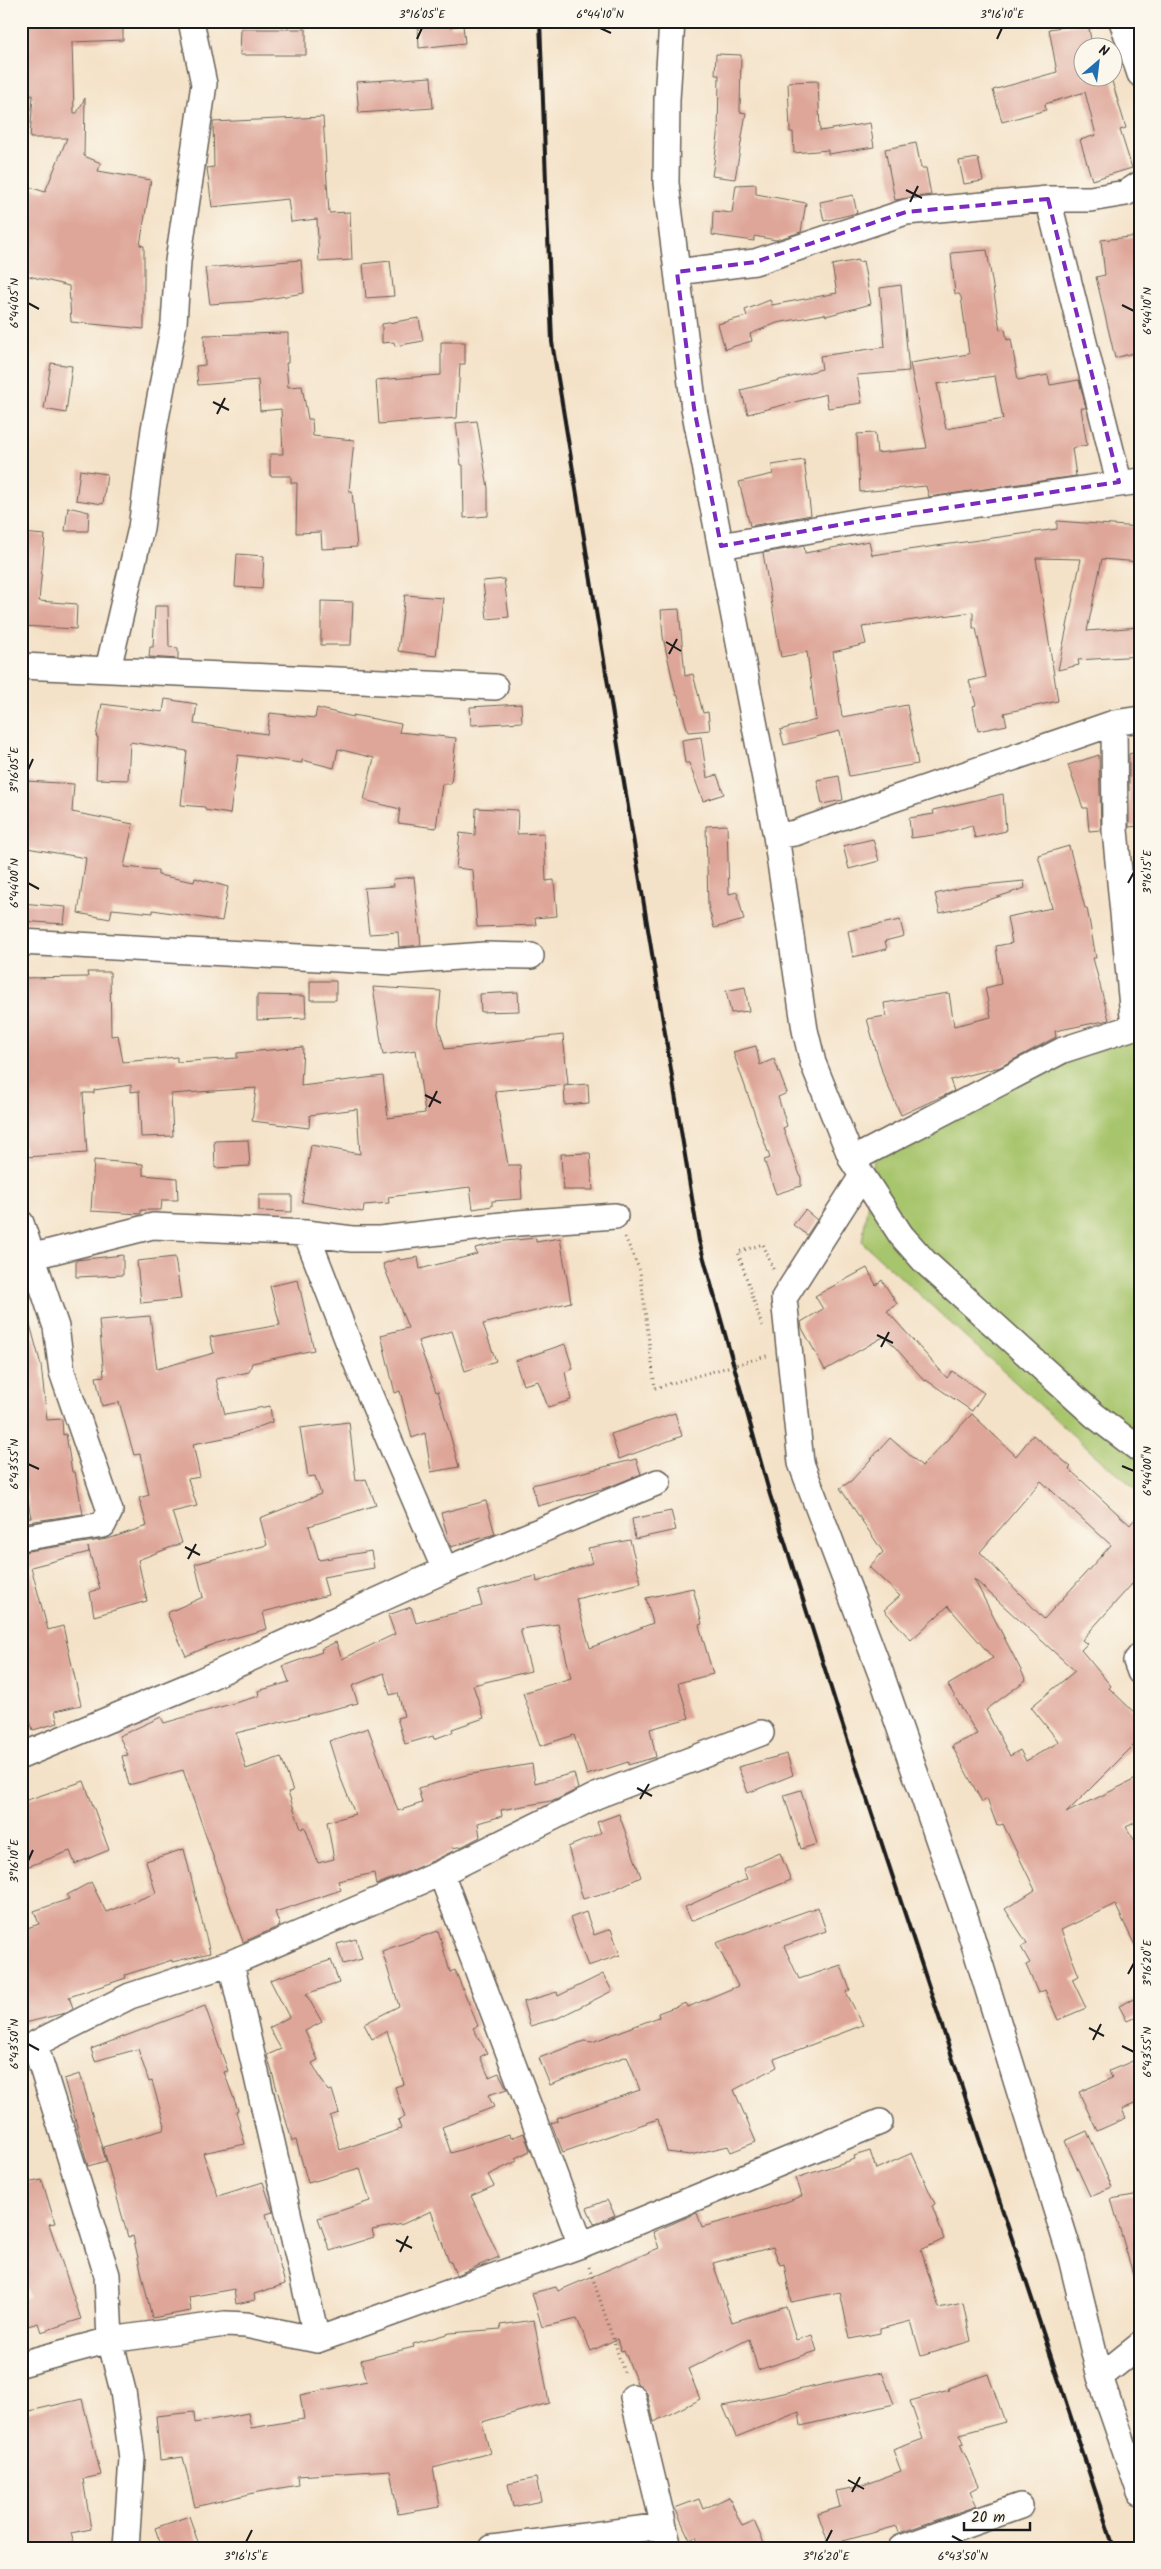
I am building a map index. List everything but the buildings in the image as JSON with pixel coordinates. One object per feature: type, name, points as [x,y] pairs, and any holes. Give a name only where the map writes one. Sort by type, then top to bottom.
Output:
[{"type":"street","points":[[108,669],[141,528],[154,429],[174,323],[178,262],[204,84],[191,21]]},
{"type":"street","points":[[672,21],[667,99],[666,183],[694,408],[776,836],[807,1038],[816,1072],[857,1168],[901,1235],[925,1262],[1094,1415],[1140,1450]]},
{"type":"street","points":[[1122,21],[1140,74]]},
{"type":"street","points":[[677,272],[755,262],[906,212],[1048,198],[1090,199],[1126,192],[1140,184]]},
{"type":"street","points":[[721,546],[866,520],[1129,481],[1048,198]]},
{"type":"street","points":[[21,666],[495,687]]},
{"type":"street","points":[[776,836],[795,833],[1114,723],[1140,719]]},
{"type":"street","points":[[1114,723],[1115,830],[1137,1026],[1063,1050],[857,1168],[784,1298],[801,1462],[881,1674],[968,1928],[1071,2258],[1100,2377],[1140,2493]]},
{"type":"street","points":[[21,942],[393,962],[484,955],[531,956]]},
{"type":"street","points":[[34,1256],[153,1226],[306,1233],[352,1239],[380,1239],[518,1223],[615,1216]]},
{"type":"street","points":[[21,1223],[34,1256],[56,1328],[62,1372],[110,1511],[103,1525],[21,1538]]},
{"type":"street","points":[[306,1233],[360,1372],[445,1570]]},
{"type":"street","points":[[21,1756],[196,1683],[445,1570],[658,1482]]},
{"type":"street","points":[[1140,1656],[1136,1661],[1140,1672]]},
{"type":"street","points":[[126,2548],[132,2458],[123,2391],[110,2340],[107,2275],[28,2048],[130,1996],[231,1964],[441,1873],[596,1796],[761,1733]]},
{"type":"street","points":[[441,1873],[581,2246]]},
{"type":"street","points":[[231,1964],[317,2340]]},
{"type":"street","points":[[21,2364],[110,2340],[225,2324],[246,2325],[317,2340],[581,2246],[880,2122]]},
{"type":"street","points":[[1100,2377],[1140,2345]]},
{"type":"street","points":[[492,2548],[666,2537],[633,2397]]},
{"type":"street","points":[[901,2548],[1020,2506]]},
{"type":"path","points":[[615,1216],[640,1271],[655,1388],[770,1355],[768,1346]]},
{"type":"path","points":[[762,1327],[738,1252],[763,1244],[784,1298]]},
{"type":"path","points":[[581,2246],[633,2397]]},
{"type":"highlighted area","points":[[1048,199],[1119,482],[866,520],[721,546],[694,408],[677,272],[755,262],[906,212]]},
{"type":"green space","points":[[1140,1034],[1140,1492],[1098,1458],[862,1242],[877,1139]]},
{"type":"railway","points":[[540,21],[552,342],[699,1241],[770,1495],[841,1720],[1114,2548]]}]
